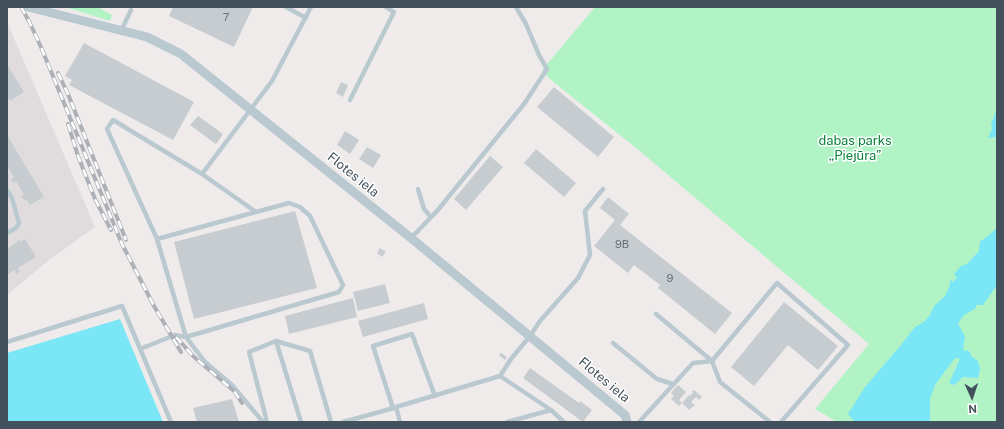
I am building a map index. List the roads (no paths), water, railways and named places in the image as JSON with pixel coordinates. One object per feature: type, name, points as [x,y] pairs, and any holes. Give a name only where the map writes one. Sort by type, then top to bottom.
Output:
[{"type":"street","name":"Flotes iela","points":[[28,7],[146,38],[181,54],[411,238],[530,336],[625,415],[627,422]]},
{"type":"lane","points":[[286,7],[306,18]]},
{"type":"lane","points":[[202,174],[272,81],[311,7]]},
{"type":"lane","points":[[350,100],[394,12],[386,7]]},
{"type":"lane","points":[[411,238],[431,217],[524,104],[547,69],[539,55],[526,24],[516,7]]},
{"type":"lane","points":[[122,31],[131,10]]},
{"type":"lane","points":[[256,212],[202,174],[113,120],[107,129],[157,239],[186,337],[205,362],[232,385],[263,422]]},
{"type":"lane","points":[[418,189],[424,209],[431,217]]},
{"type":"lane","points":[[343,422],[500,376],[540,321],[578,278],[590,254],[585,211],[603,189]]},
{"type":"lane","points":[[7,190],[12,198],[19,223],[16,228],[7,233]]},
{"type":"lane","points":[[140,349],[175,335],[186,337],[339,292],[343,285],[310,216],[300,207],[289,203],[157,239]]},
{"type":"lane","points":[[639,422],[693,363],[712,361],[777,283],[848,345],[781,422]]},
{"type":"lane","points":[[7,342],[122,306],[171,422]]},
{"type":"lane","points":[[656,314],[712,361],[720,382],[770,422]]},
{"type":"lane","points":[[400,422],[373,346],[412,334],[435,396]]},
{"type":"lane","points":[[276,341],[301,422]]},
{"type":"lane","points":[[266,422],[249,352],[276,341],[310,351],[331,422]]},
{"type":"lane","points":[[613,343],[657,379],[673,384]]},
{"type":"lane","points":[[500,376],[551,410],[564,422]]},
{"type":"lane","points":[[506,422],[551,410]]},
{"type":"water","points":[[997,109],[997,137],[988,138],[992,129],[991,124]]},
{"type":"water","points":[[997,228],[997,285],[983,305],[976,305],[976,308],[964,315],[958,323],[965,337],[963,350],[969,351],[972,357],[978,361],[980,369],[978,378],[963,377],[954,385],[949,383],[960,359],[954,359],[935,385],[930,399],[930,422],[855,422],[848,414],[865,387],[914,328],[925,321],[930,315],[934,306],[945,296],[950,285],[950,280],[953,282],[957,277],[954,274],[961,266],[967,264],[979,251],[980,241]]},
{"type":"water","points":[[120,319],[163,422],[7,422],[7,353]]},
{"type":"railway","points":[[21,7],[30,23]]},
{"type":"railway","points":[[28,19],[41,47],[122,244],[154,306],[181,352]]},
{"type":"railway","points":[[58,73],[68,94],[126,240]]},
{"type":"railway","points":[[68,124],[78,156],[95,199],[111,230]]},
{"type":"railway","points":[[176,337],[194,357],[234,391],[242,403]]},
{"type":"park label","name":"dabas parks „Piejūra”","points":[[855,148]]}]
